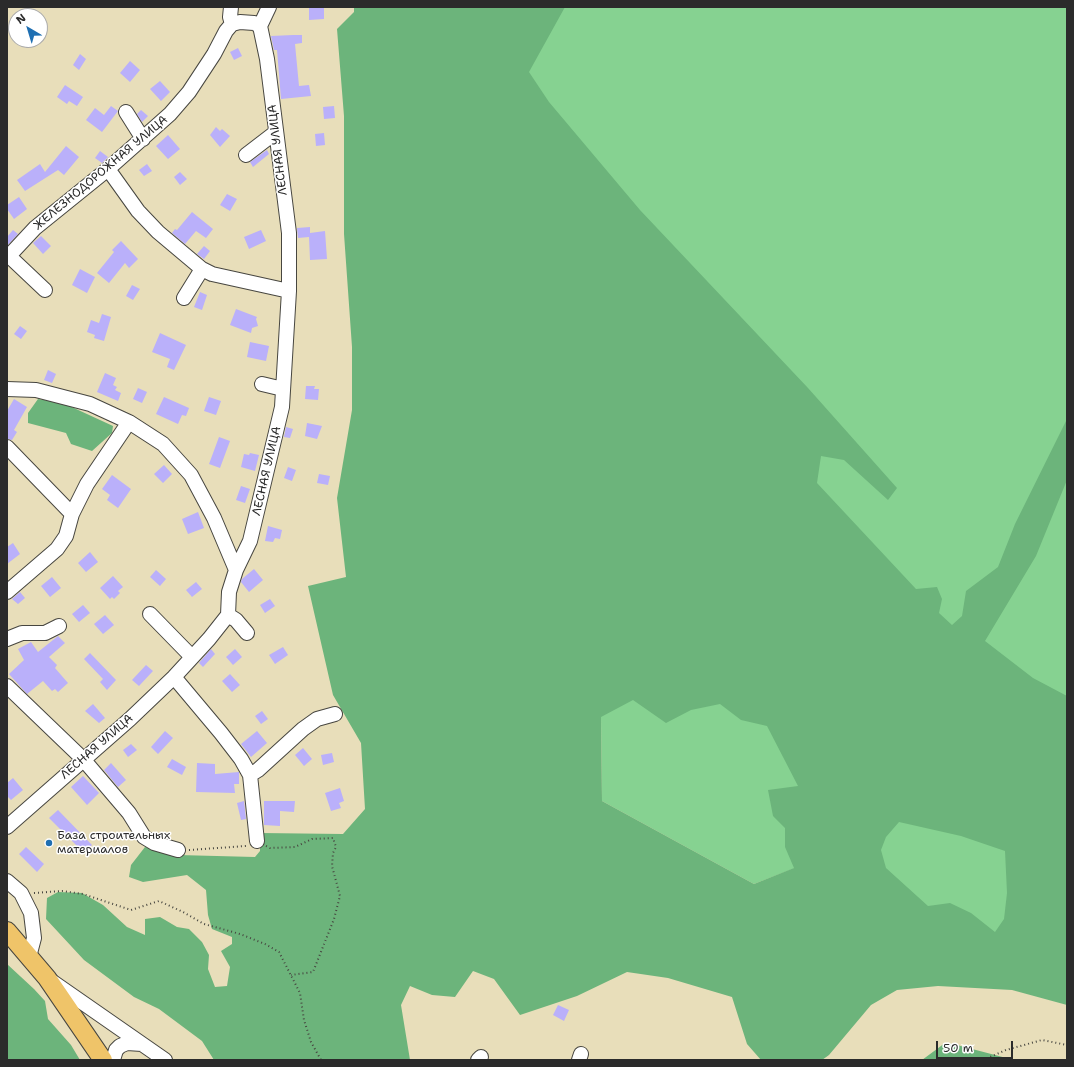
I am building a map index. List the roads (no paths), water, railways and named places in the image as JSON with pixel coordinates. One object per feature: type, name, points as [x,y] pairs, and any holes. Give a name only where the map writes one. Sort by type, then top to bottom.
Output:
[{"type":"main road","points":[[7,931],[47,978],[103,1060]]},
{"type":"street","points":[[231,7],[230,17],[232,24],[240,22],[257,24],[269,7]]},
{"type":"street","name":"ЖЕЛЕЗНОДОРОЖНАЯ УЛИЦА","points":[[8,257],[35,228],[108,169],[170,114],[189,92],[214,54],[226,31],[232,24]]},
{"type":"street","name":"ЛЕСНАЯ УЛИЦА","points":[[7,827],[130,719],[174,677],[209,640],[228,615],[228,592],[236,570],[250,541],[282,407],[289,291],[289,233],[267,59],[257,24]]},
{"type":"street","points":[[126,112],[143,139]]},
{"type":"street","points":[[246,155],[270,135],[276,132]]},
{"type":"street","points":[[108,169],[138,211],[158,232],[202,269],[212,274],[289,291]]},
{"type":"street","points":[[8,257],[45,290]]},
{"type":"street","points":[[184,298],[202,269]]},
{"type":"street","points":[[262,384],[283,389]]},
{"type":"street","points":[[7,389],[36,390],[90,404],[129,422],[163,444],[192,475],[214,518],[236,570]]},
{"type":"street","points":[[7,592],[57,549],[66,536],[72,514],[87,484],[129,422]]},
{"type":"street","points":[[7,447],[72,514]]},
{"type":"street","points":[[150,614],[192,657]]},
{"type":"street","points":[[228,615],[236,620],[247,633]]},
{"type":"street","points":[[7,640],[22,633],[45,632],[59,626]]},
{"type":"street","points":[[174,677],[221,733],[240,759],[250,776],[257,841]]},
{"type":"street","points":[[7,686],[83,759],[129,813],[144,836],[154,843],[178,850]]},
{"type":"street","points":[[250,776],[303,729],[317,719],[335,714]]},
{"type":"street","points":[[7,881],[21,894],[30,913],[34,938],[29,957]]},
{"type":"street","points":[[47,978],[165,1060]]},
{"type":"street","points":[[113,1060],[116,1050],[120,1046],[127,1043],[142,1044]]},
{"type":"place","name":"База строительных материалов","points":[[49,843]]}]
